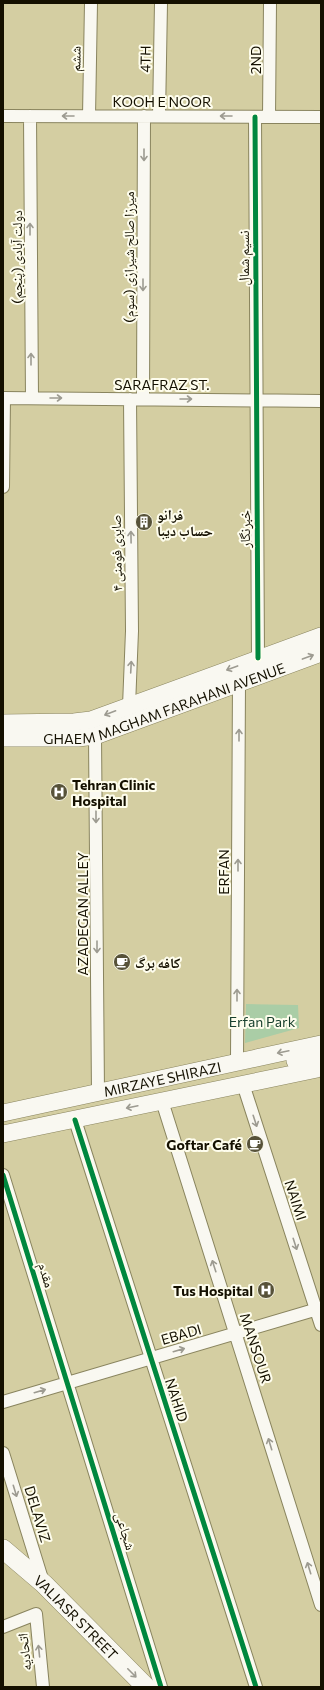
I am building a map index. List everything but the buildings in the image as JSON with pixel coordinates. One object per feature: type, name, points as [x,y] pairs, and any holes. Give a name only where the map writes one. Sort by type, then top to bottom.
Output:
[{"type":"main road","name":"GHAEM MAGHAM FARAHANI AVENUE","points":[[3,723],[74,722],[91,720],[321,636]]},
{"type":"main road","name":"GHAEM MAGHAM FARAHANI AVENUE","points":[[3,738],[78,738],[95,736],[321,653]]},
{"type":"main road","name":"MIRZAYE SHIRAZI","points":[[3,1113],[321,1044]]},
{"type":"main road","name":"MIRZAYE SHIRAZI","points":[[3,1124],[321,1056]]},
{"type":"main road","name":"MIRZAYE SHIRAZI","points":[[3,1134],[321,1068]]},
{"type":"main road","name":"VALIASR STREET","points":[[3,1549],[44,1584],[146,1687]]},
{"type":"street","name":"ششم","points":[[89,116],[92,3]]},
{"type":"street","name":"4TH","points":[[159,116],[161,3]]},
{"type":"street","name":"2ND","points":[[270,3],[270,117]]},
{"type":"street","name":"KOOH E NOOR","points":[[3,116],[321,117]]},
{"type":"street","name":"دولت آبادی (پنجم)","points":[[30,116],[32,398]]},
{"type":"street","name":"میرزا صالح شیرازی (سوم)","points":[[143,399],[144,116]]},
{"type":"street","name":"نسیم شمال","points":[[255,117],[256,400]]},
{"type":"street","name":"SARAFRAZ ST.","points":[[4,398],[321,401]]},
{"type":"street","points":[[3,487],[4,398]]},
{"type":"street","name":"صابری فومنی ۴","points":[[129,706],[132,631],[130,399]]},
{"type":"street","name":"خبرنگار","points":[[256,400],[258,658]]},
{"type":"street","name":"ERFAN","points":[[237,1062],[239,682]]},
{"type":"street","name":"AZADEGAN ALLEY","points":[[95,736],[98,1093]]},
{"type":"street","name":"NAIMI","points":[[243,1084],[318,1309],[321,1326]]},
{"type":"street","name":"MANSOUR","points":[[162,1101],[321,1605]]},
{"type":"street","name":"NAHID","points":[[75,1120],[256,1687]]},
{"type":"street","name":"مقدم","points":[[3,1175],[67,1383]]},
{"type":"street","name":"EBADI","points":[[3,1402],[318,1309]]},
{"type":"street","name":"شجاعی","points":[[67,1383],[161,1687]]},
{"type":"street","name":"DELAVIZ","points":[[3,1454],[44,1584]]},
{"type":"street","name":"اتحادیه","points":[[3,1627],[36,1614],[43,1687]]},
{"type":"green space","name":"Erfan Park","points":[[246,1004],[298,1005],[299,1028],[245,1043]]},
{"type":"cycle path","points":[[255,117],[258,658]]},
{"type":"cycle path","points":[[75,1120],[256,1687]]},
{"type":"cycle path","points":[[3,1175],[161,1687]]},
{"type":"place","name":"فرانو حساب دیبا","points":[[144,522]]},
{"type":"place","name":"Tehran Clinic Hospital","points":[[59,792]]},
{"type":"place","name":"کافه برگ","points":[[122,962]]},
{"type":"place","name":"Goftar Café","points":[[255,1144]]},
{"type":"place","name":"Tus Hospital","points":[[266,1290]]}]
